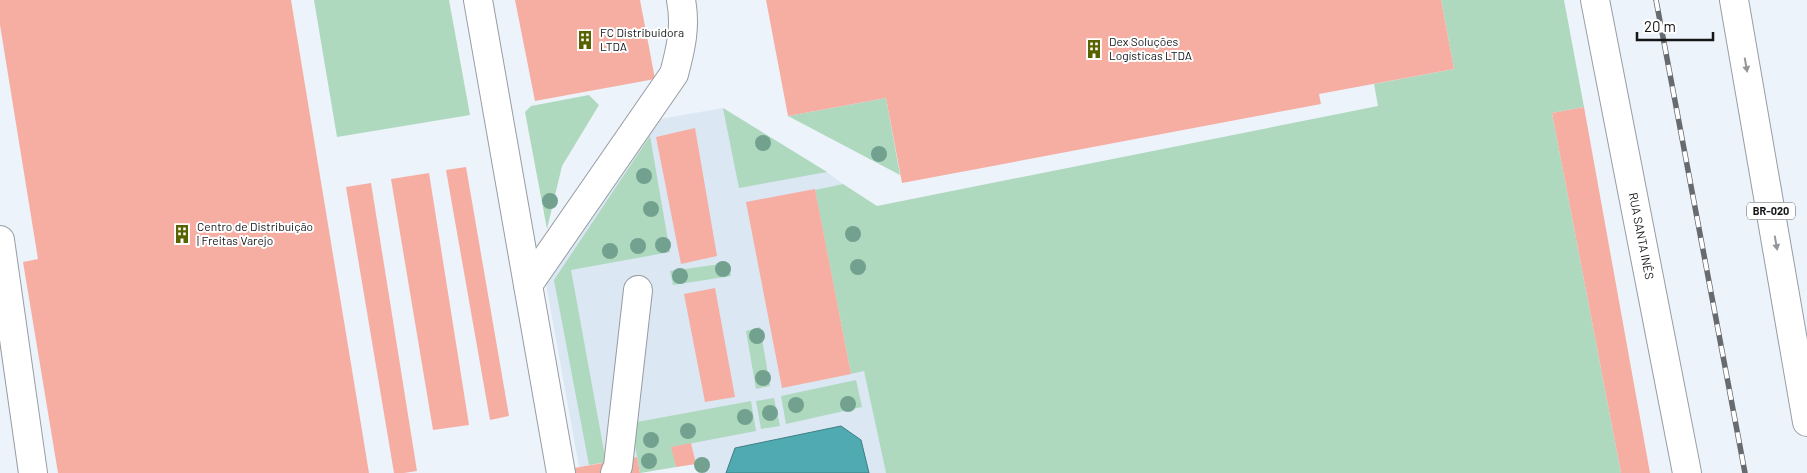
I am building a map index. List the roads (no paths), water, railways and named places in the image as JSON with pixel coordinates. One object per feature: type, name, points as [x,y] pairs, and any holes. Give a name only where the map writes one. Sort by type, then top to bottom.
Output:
[{"type":"main road","points":[[478,0],[562,473]]},
{"type":"main road","points":[[528,284],[674,74],[683,42],[681,0]]},
{"type":"main road","name":"RUA SANTA INÊS","points":[[1595,0],[1687,473]]},
{"type":"main road","name":"BR-020","points":[[1734,0],[1807,422]]},
{"type":"main road","points":[[0,240],[33,473]]},
{"type":"main road","points":[[615,473],[618,466],[638,290]]},
{"type":"water","points":[[841,426],[861,440],[869,473],[726,473],[735,448]]},
{"type":"railway","points":[[1656,0],[1745,473]]},
{"type":"place","name":"FC Distribuidora LTDA","points":[[585,40]]},
{"type":"place","name":"Dex Soluções Logísticas LTDA","points":[[1094,49]]},
{"type":"place","name":"Centro de Distribuição | Freitas Varejo","points":[[182,234]]}]
